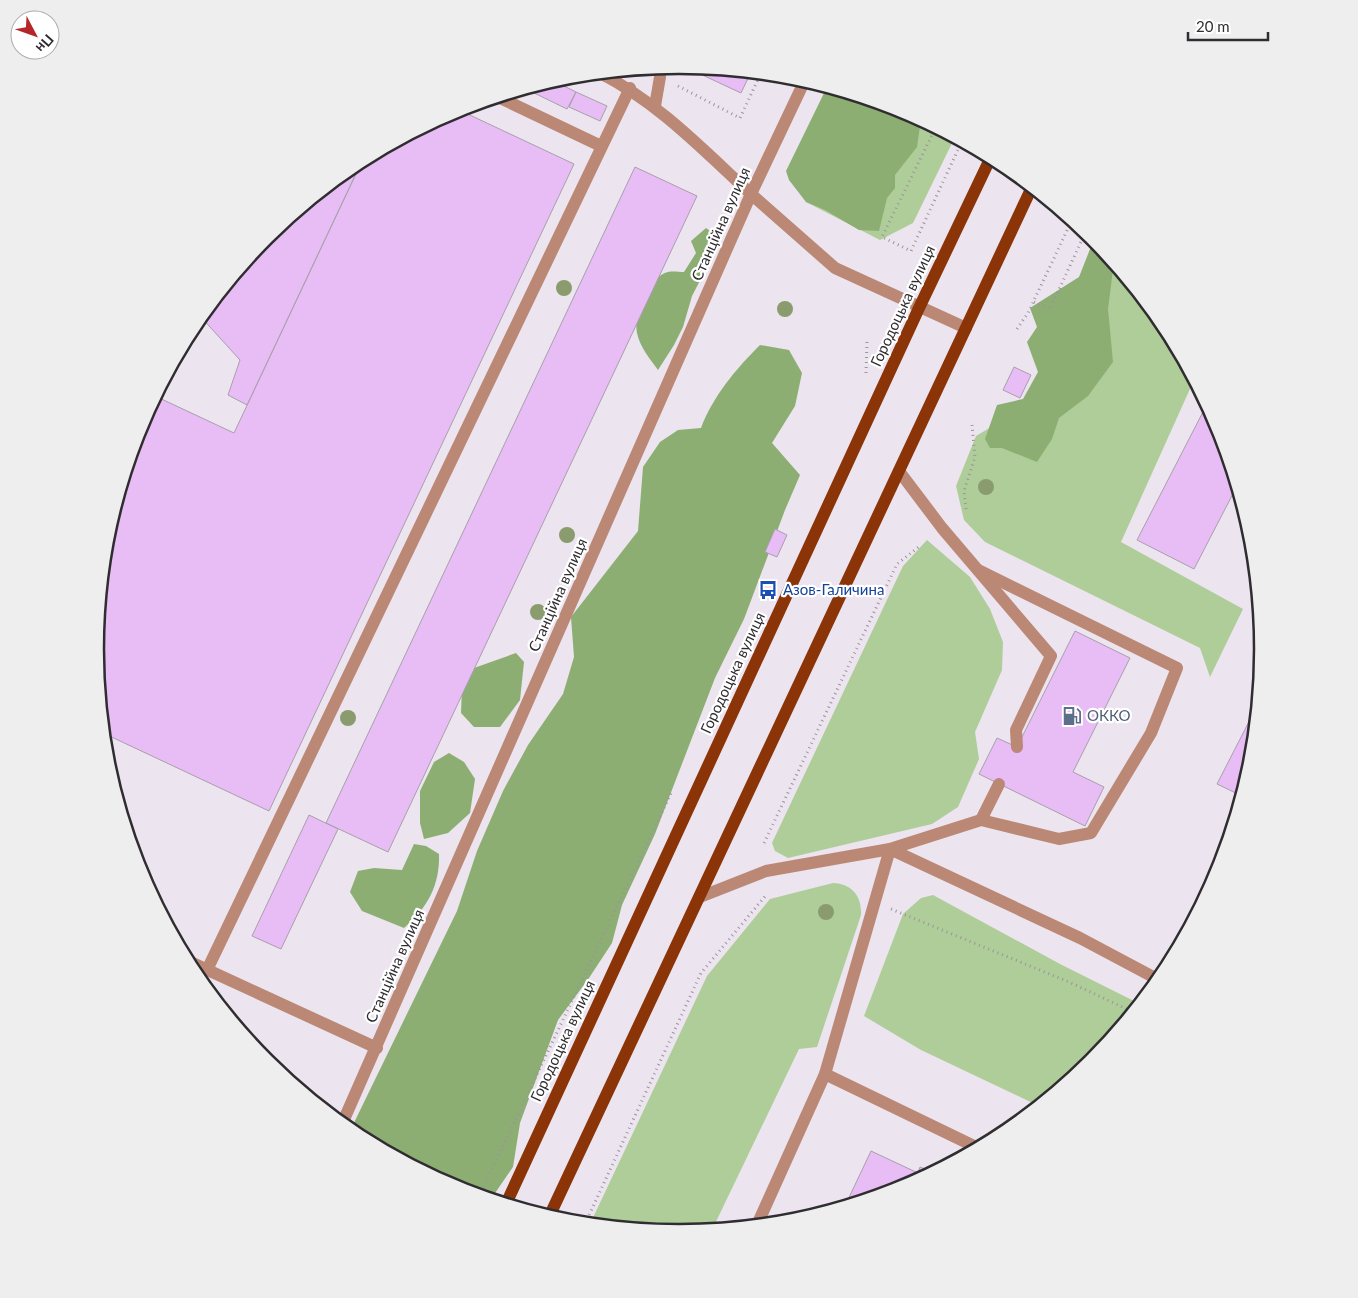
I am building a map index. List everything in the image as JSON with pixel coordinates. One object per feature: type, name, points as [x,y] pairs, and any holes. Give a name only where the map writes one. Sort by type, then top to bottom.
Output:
[{"type":"main road","name":"Городоцька вулиця","points":[[509,1198],[919,308],[988,164]]},
{"type":"main road","points":[[552,1210],[1029,193]]},
{"type":"street","points":[[655,106],[660,75]]},
{"type":"street","points":[[611,78],[630,88],[655,106],[835,268],[966,328]]},
{"type":"street","name":"Станційна вулиця","points":[[345,1117],[751,194],[802,87]]},
{"type":"street","points":[[207,970],[630,88]]},
{"type":"street","points":[[505,101],[601,146]]},
{"type":"street","points":[[899,471],[978,570],[1051,656],[1016,730],[1017,747]]},
{"type":"street","points":[[700,897],[766,871],[890,849],[981,820],[1059,839],[1090,833],[1151,733],[1177,668],[978,570]]},
{"type":"street","points":[[981,820],[999,784]]},
{"type":"street","points":[[760,1218],[825,1074],[890,849]]},
{"type":"street","points":[[890,849],[1080,938],[1152,976]]},
{"type":"street","points":[[199,966],[377,1048]]},
{"type":"street","points":[[825,1074],[971,1145]]},
{"type":"path","points":[[664,74],[740,118],[758,80]]},
{"type":"path","points":[[933,133],[882,237],[911,251],[959,147]]},
{"type":"path","points":[[1017,329],[1034,302],[1069,227]]},
{"type":"path","points":[[1034,302],[1050,309],[1083,239]]},
{"type":"path","points":[[866,374],[867,342]]},
{"type":"path","points":[[966,509],[964,491],[975,457],[972,425]]},
{"type":"path","points":[[764,843],[897,564],[920,546]]},
{"type":"path","points":[[482,1189],[674,786]]},
{"type":"path","points":[[588,1216],[701,973],[767,894]]},
{"type":"path","points":[[875,903],[1069,982],[1127,1009]]},
{"type":"green space","points":[[824,92],[864,104],[920,127],[917,147],[895,175],[895,188],[887,198],[879,231],[859,230],[825,210],[806,202],[789,180],[786,171]]},
{"type":"green space","points":[[892,115],[952,143],[913,223],[880,240],[806,202],[793,166]]},
{"type":"green space","points":[[706,228],[717,236],[708,265],[692,296],[683,327],[658,370],[638,338],[636,325],[640,307],[648,288],[661,275],[668,272],[684,272],[696,253],[691,241]]},
{"type":"green space","points":[[1091,247],[1113,272],[1108,309],[1113,362],[1088,396],[1059,418],[1052,439],[1037,462],[1002,448],[990,448],[985,439],[997,405],[1023,399],[1038,372],[1027,342],[1037,327],[1030,308],[1079,277]]},
{"type":"green space","points":[[1094,251],[1135,299],[1157,329],[1191,387],[1121,542],[1243,609],[1210,677],[1200,648],[985,542],[964,520],[956,486],[976,436],[1023,408]]},
{"type":"green space","points":[[760,345],[789,350],[802,373],[795,406],[772,443],[800,475],[744,619],[715,678],[655,834],[622,905],[612,943],[558,1020],[520,1123],[513,1167],[494,1194],[425,1165],[391,1147],[354,1123],[457,911],[477,851],[503,791],[528,745],[563,694],[574,657],[571,617],[638,531],[643,467],[660,442],[678,430],[701,428],[719,394],[742,364]]},
{"type":"green space","points":[[927,540],[970,577],[990,609],[1003,642],[1002,670],[975,732],[979,759],[958,807],[932,824],[788,858],[775,851],[772,843],[903,566]]},
{"type":"green space","points":[[516,653],[524,662],[520,700],[500,727],[474,727],[461,713],[462,688],[474,668]]},
{"type":"green space","points":[[449,753],[464,762],[475,779],[470,813],[448,833],[424,839],[420,823],[420,791],[434,762]]},
{"type":"green space","points":[[414,844],[426,846],[439,854],[439,866],[434,886],[419,912],[404,928],[362,911],[350,892],[358,871],[374,868],[402,870]]},
{"type":"green space","points":[[833,883],[846,886],[854,892],[860,902],[861,915],[817,1047],[799,1049],[715,1223],[641,1223],[593,1217],[707,976],[770,899]]},
{"type":"green space","points":[[933,895],[1060,964],[1134,1001],[1086,1056],[1032,1103],[921,1050],[864,1016],[903,914],[921,898]]},
{"type":"building","points":[[702,75],[748,78],[741,93]]},
{"type":"building","points":[[564,86],[576,92],[567,109],[533,92]]},
{"type":"building","points":[[576,92],[607,106],[600,121],[569,107]]},
{"type":"building","points":[[468,114],[574,164],[269,811],[111,737],[105,687],[105,611],[115,537],[123,500],[134,464],[161,399],[234,433],[356,173],[391,151],[425,133]]},
{"type":"building","points":[[635,167],[697,196],[388,852],[326,823]]},
{"type":"building","points":[[356,173],[247,405],[228,395],[240,360],[206,322],[223,299],[272,242],[329,193]]},
{"type":"building","points":[[1014,367],[1031,375],[1020,398],[1003,390]]},
{"type":"building","points":[[1203,412],[1224,464],[1233,494],[1194,569],[1137,540]]},
{"type":"building","points":[[775,529],[787,535],[777,557],[765,552]]},
{"type":"building","points":[[1075,631],[1130,658],[1073,772],[1104,787],[1085,826],[979,774],[997,738],[1017,747]]},
{"type":"building","points":[[1249,721],[1236,793],[1217,784]]},
{"type":"building","points":[[309,815],[338,829],[281,949],[252,936]]},
{"type":"building","points":[[871,1151],[916,1172],[864,1194],[848,1199]]},
{"type":"place","name":"Азов-Галичина","points":[[768,590]]},
{"type":"place","name":"ОККО","points":[[1072,716]]}]
